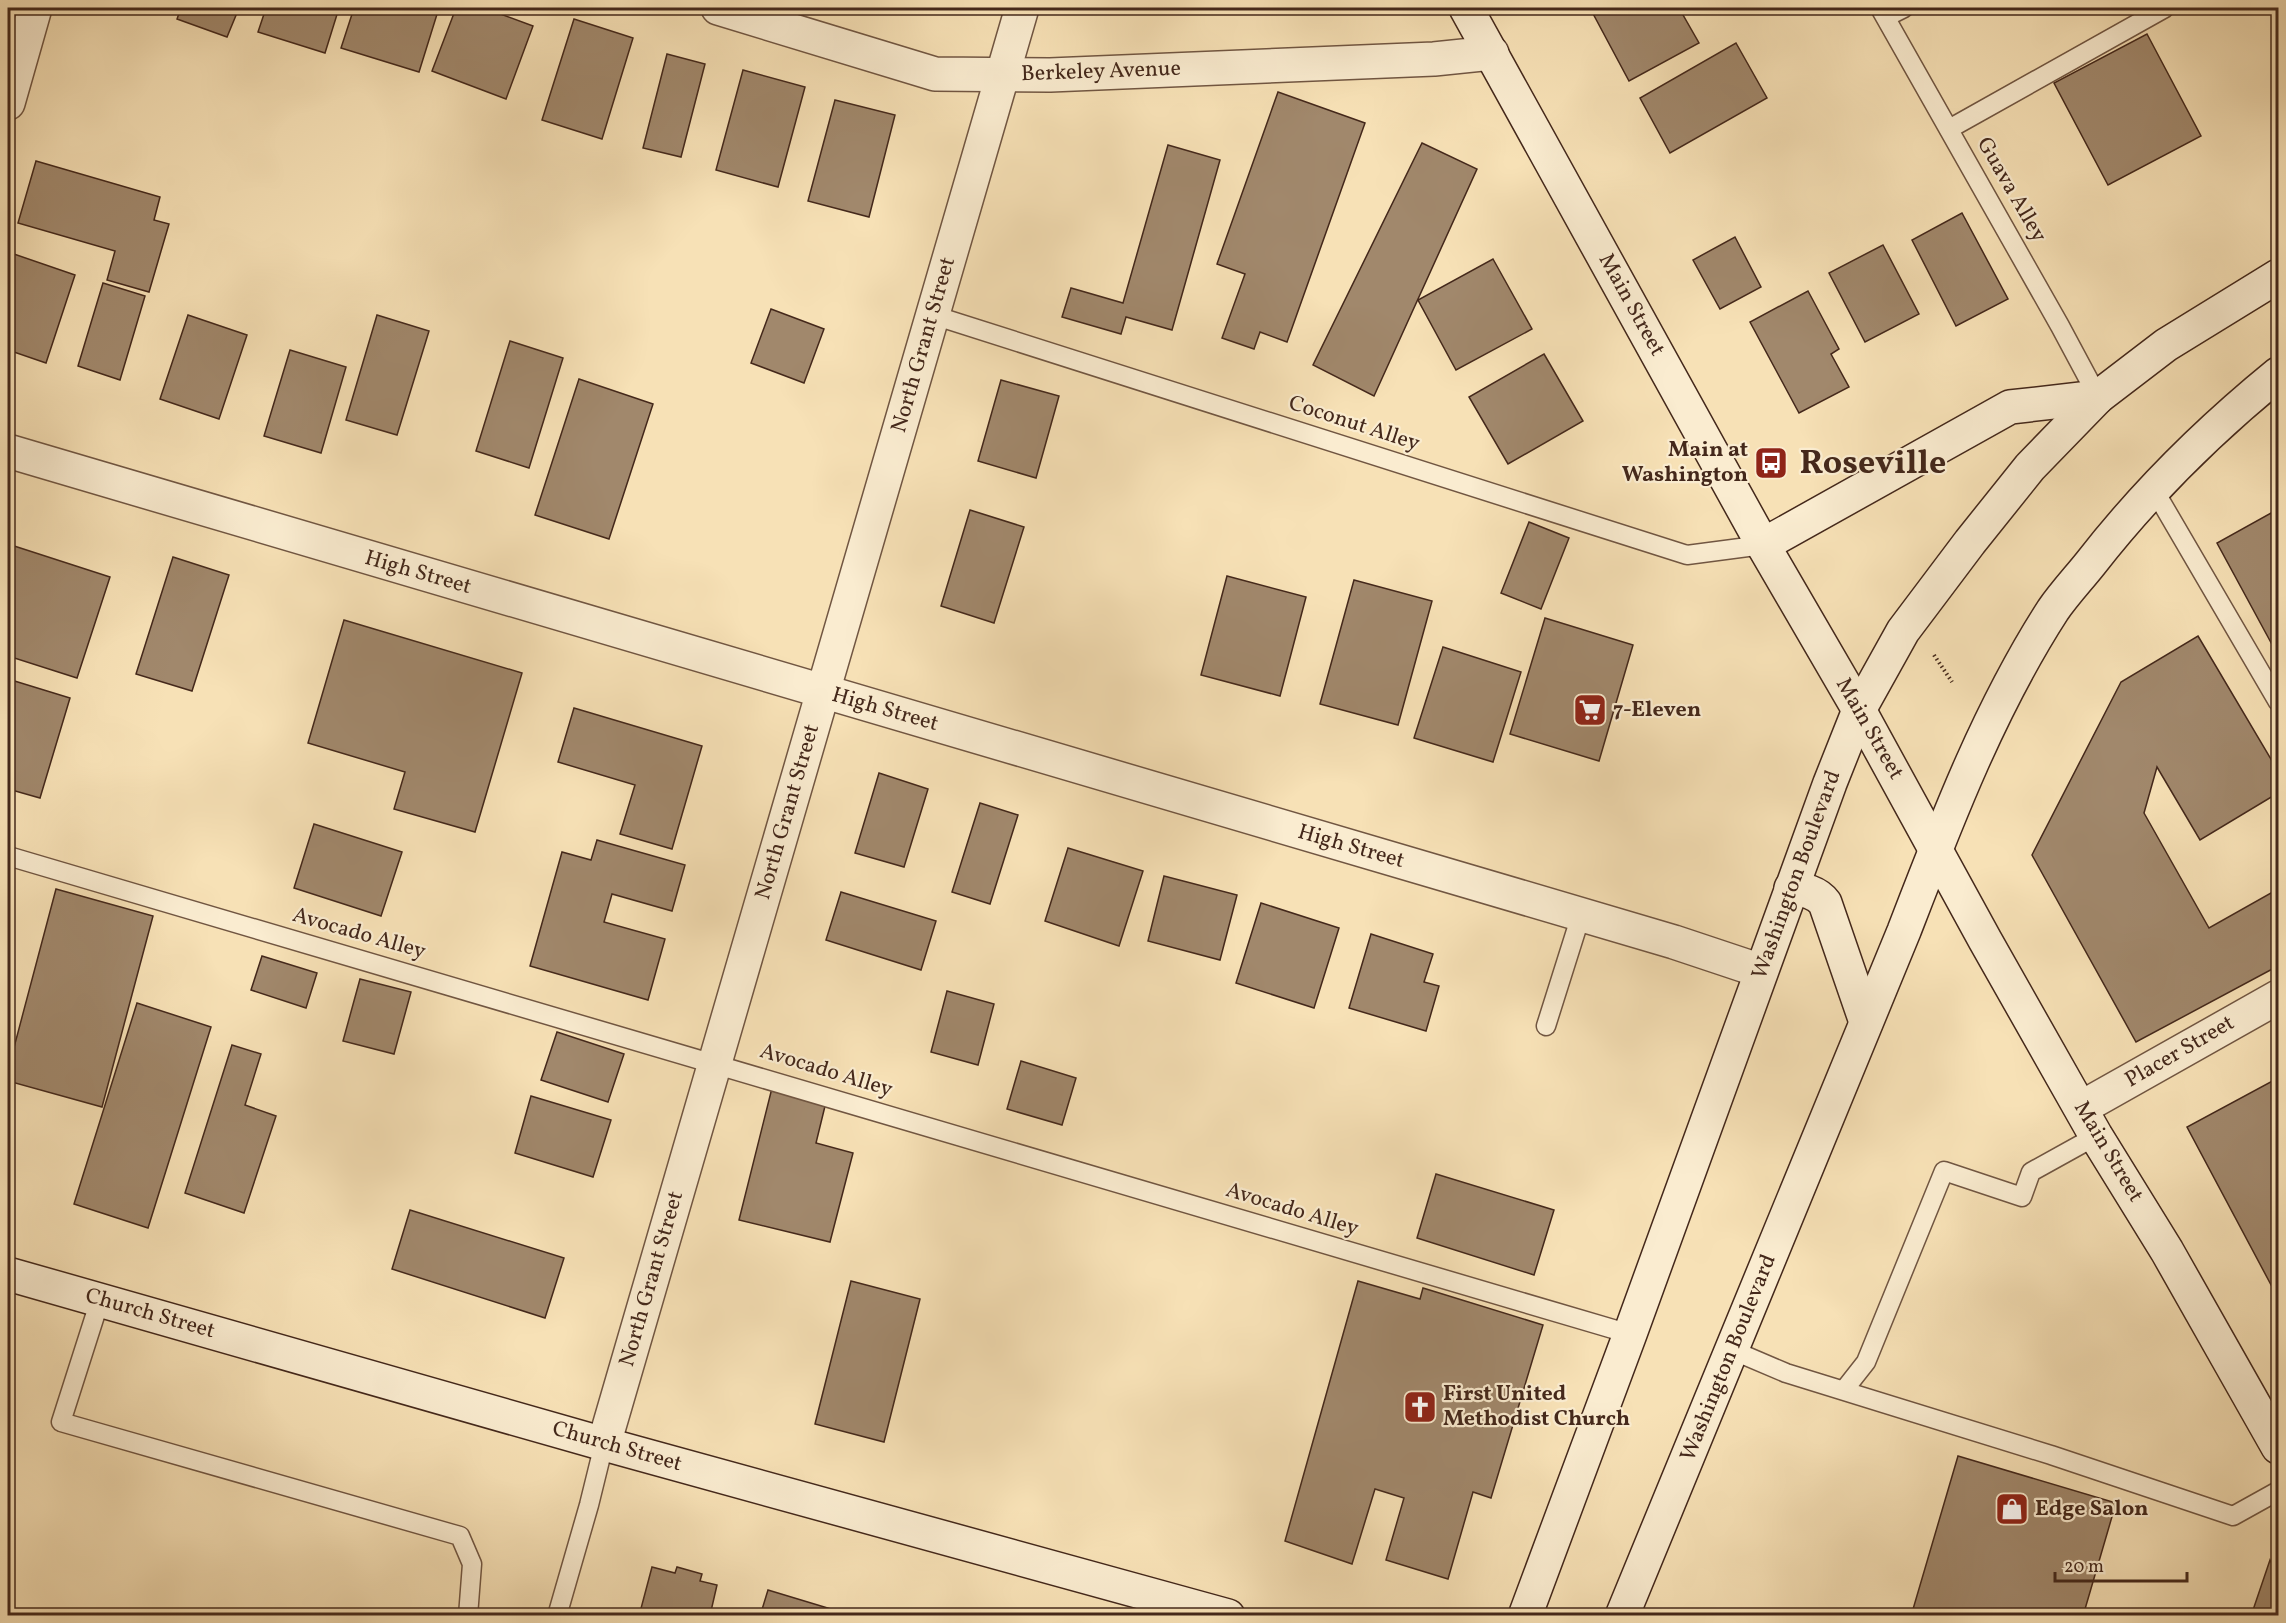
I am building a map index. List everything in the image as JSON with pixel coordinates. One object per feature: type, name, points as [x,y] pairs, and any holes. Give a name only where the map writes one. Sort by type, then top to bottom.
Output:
[{"type":"street","points":[[8,103],[35,8]]},
{"type":"street","name":"Berkeley Avenue","points":[[718,8],[935,74],[1050,75],[1434,59],[1492,53]]},
{"type":"street","name":"North Grant Street","points":[[604,1444],[1022,8]]},
{"type":"street","name":"Main Street","points":[[1466,8],[1763,545],[1859,710],[1981,932],[2278,1447]]},
{"type":"street","name":"Washington Boulevard","points":[[1525,1616],[1630,1334],[1791,888],[1859,710],[1903,631],[2030,467],[2098,397],[2166,345],[2278,276]]},
{"type":"street","name":"Washington Boulevard","points":[[1622,1616],[1936,848],[1977,753],[2012,681],[2054,609],[2153,488],[2225,418],[2278,374]]},
{"type":"street","points":[[1763,545],[2010,407],[2098,397]]},
{"type":"street","name":"High Street","points":[[8,452],[1761,970]]},
{"type":"street","points":[[1791,888],[1809,891],[1826,903],[1866,1022]]},
{"type":"street","name":"Placer Street","points":[[2089,1122],[2278,997]]},
{"type":"street","name":"Church Street","points":[[8,1274],[604,1444],[1228,1616]]},
{"type":"lane","points":[[1883,12],[1904,8]]},
{"type":"lane","points":[[1949,129],[2165,8]]},
{"type":"lane","name":"Guava Alley","points":[[1883,12],[2098,397]]},
{"type":"lane","name":"Coconut Alley","points":[[933,315],[1687,555],[1763,545]]},
{"type":"lane","points":[[2153,488],[2278,702]]},
{"type":"lane","name":"Avocado Alley","points":[[8,856],[1630,1334]]},
{"type":"lane","points":[[1546,1026],[1581,915]]},
{"type":"lane","points":[[1844,1390],[1866,1362],[1944,1170],[2022,1197],[2031,1172],[2089,1122]]},
{"type":"lane","points":[[100,1300],[61,1422],[460,1536],[472,1564],[468,1616]]},
{"type":"lane","points":[[1732,1350],[1786,1373],[2051,1455],[2234,1516],[2278,1491]]},
{"type":"lane","points":[[557,1616],[590,1505],[604,1444]]},
{"type":"path","points":[[1930,650],[1952,682]]},
{"type":"building","points":[[181,8],[239,8],[227,37],[177,19]]},
{"type":"building","points":[[266,8],[339,8],[325,53],[258,32]]},
{"type":"building","points":[[354,8],[428,8],[438,11],[419,72],[341,48]]},
{"type":"building","points":[[456,8],[484,8],[533,26],[506,99],[432,71]]},
{"type":"building","points":[[1590,8],[1679,8],[1699,43],[1629,81]]},
{"type":"building","points":[[574,19],[633,38],[602,139],[542,120]]},
{"type":"building","points":[[2147,34],[2201,136],[2108,185],[2054,83]]},
{"type":"building","points":[[1736,43],[1767,98],[1670,153],[1640,98]]},
{"type":"building","points":[[667,54],[705,64],[681,157],[643,148]]},
{"type":"building","points":[[743,70],[805,87],[778,187],[716,170]]},
{"type":"building","points":[[1278,92],[1365,123],[1287,342],[1260,332],[1254,349],[1222,338],[1245,274],[1217,264]]},
{"type":"building","points":[[835,100],[895,115],[869,217],[808,201]]},
{"type":"building","points":[[1422,143],[1477,169],[1374,396],[1313,365]]},
{"type":"building","points":[[1168,145],[1220,160],[1172,330],[1126,317],[1121,334],[1062,317],[1071,288],[1123,303]]},
{"type":"building","points":[[36,161],[160,197],[154,220],[169,224],[149,292],[107,280],[115,251],[18,223]]},
{"type":"building","points":[[1962,213],[2008,299],[1956,326],[1912,240]]},
{"type":"building","points":[[1735,237],[1761,287],[1720,309],[1693,260]]},
{"type":"building","points":[[1883,245],[1919,314],[1865,342],[1829,273]]},
{"type":"building","points":[[11,253],[75,275],[46,363],[8,350],[8,264]]},
{"type":"building","points":[[1493,259],[1532,329],[1456,370],[1418,300]]},
{"type":"building","points":[[103,283],[145,296],[120,380],[78,366]]},
{"type":"building","points":[[1808,291],[1839,349],[1831,354],[1849,387],[1799,413],[1750,322]]},
{"type":"building","points":[[771,309],[824,329],[804,383],[751,363]]},
{"type":"building","points":[[188,315],[247,335],[219,419],[160,399]]},
{"type":"building","points":[[377,315],[429,331],[397,435],[346,420]]},
{"type":"building","points":[[510,341],[563,358],[529,468],[476,451]]},
{"type":"building","points":[[290,350],[346,367],[321,453],[264,436]]},
{"type":"building","points":[[1544,354],[1583,421],[1508,464],[1469,397]]},
{"type":"building","points":[[579,379],[653,404],[609,539],[535,515]]},
{"type":"building","points":[[1001,380],[1059,396],[1036,478],[978,461]]},
{"type":"building","points":[[970,510],[1024,527],[994,623],[941,606]]},
{"type":"building","points":[[2271,513],[2278,527],[2278,648],[2275,650],[2217,543]]},
{"type":"building","points":[[1529,522],[1569,538],[1541,609],[1501,593]]},
{"type":"building","points":[[8,544],[110,577],[77,678],[8,656]]},
{"type":"building","points":[[173,557],[229,575],[192,691],[136,674]]},
{"type":"building","points":[[1227,576],[1306,597],[1280,696],[1201,675]]},
{"type":"building","points":[[1354,580],[1432,601],[1398,725],[1320,704]]},
{"type":"building","points":[[1545,618],[1633,645],[1599,761],[1510,734]]},
{"type":"building","points":[[344,620],[522,673],[475,832],[394,809],[405,772],[308,743]]},
{"type":"building","points":[[2198,636],[2278,771],[2278,793],[2200,840],[2157,767],[2144,813],[2209,928],[2278,889],[2278,966],[2136,1042],[2032,855],[2121,682]]},
{"type":"building","points":[[1443,647],[1521,672],[1493,762],[1414,738]]},
{"type":"building","points":[[8,679],[70,698],[40,798],[8,789]]},
{"type":"building","points":[[574,708],[702,746],[672,849],[620,834],[635,785],[558,762]]},
{"type":"building","points":[[879,773],[928,789],[904,867],[855,853]]},
{"type":"building","points":[[980,803],[1018,815],[990,904],[952,892]]},
{"type":"building","points":[[314,824],[402,852],[381,916],[294,888]]},
{"type":"building","points":[[597,840],[685,865],[672,911],[612,894],[604,922],[665,939],[648,1000],[530,966],[562,852],[591,860]]},
{"type":"building","points":[[1068,848],[1143,871],[1119,946],[1045,921]]},
{"type":"building","points":[[1164,876],[1237,895],[1220,960],[1148,941]]},
{"type":"building","points":[[56,889],[153,916],[102,1107],[8,1081],[8,1070]]},
{"type":"building","points":[[841,892],[936,921],[921,970],[826,940]]},
{"type":"building","points":[[1261,903],[1339,928],[1314,1008],[1236,983]]},
{"type":"building","points":[[1371,934],[1433,954],[1424,982],[1439,986],[1426,1031],[1349,1008]]},
{"type":"building","points":[[262,956],[317,973],[306,1008],[251,990]]},
{"type":"building","points":[[360,979],[411,992],[394,1054],[343,1041]]},
{"type":"building","points":[[947,991],[994,1004],[978,1065],[931,1052]]},
{"type":"building","points":[[137,1003],[211,1027],[148,1228],[74,1204]]},
{"type":"building","points":[[557,1032],[624,1054],[608,1102],[541,1080]]},
{"type":"building","points":[[232,1045],[261,1054],[245,1105],[276,1116],[244,1213],[185,1193]]},
{"type":"building","points":[[1021,1061],[1076,1078],[1062,1125],[1007,1109]]},
{"type":"building","points":[[2278,1078],[2278,1298],[2187,1127]]},
{"type":"building","points":[[772,1088],[826,1102],[816,1143],[853,1153],[830,1242],[739,1220]]},
{"type":"building","points":[[531,1096],[611,1120],[593,1177],[515,1153]]},
{"type":"building","points":[[1436,1174],[1554,1210],[1534,1275],[1417,1238]]},
{"type":"building","points":[[410,1210],[564,1258],[545,1318],[392,1269]]},
{"type":"building","points":[[851,1281],[920,1299],[884,1442],[815,1424]]},
{"type":"building","name":"First United Methodist Church","points":[[1358,1281],[1420,1299],[1423,1288],[1543,1325],[1491,1498],[1473,1492],[1448,1579],[1386,1560],[1404,1498],[1375,1489],[1352,1564],[1285,1541]]},
{"type":"building","points":[[1958,1456],[2116,1503],[2083,1616],[1911,1616]]},
{"type":"building","points":[[2270,1560],[2278,1576],[2278,1616],[2251,1616]]},
{"type":"building","points":[[652,1567],[675,1573],[677,1567],[702,1574],[700,1581],[717,1585],[711,1611],[727,1616],[639,1616]]},
{"type":"building","points":[[768,1590],[831,1609],[829,1616],[760,1616]]},
{"type":"place","name":"Main at Washington","points":[[1771,463]]},
{"type":"place","name":"7-Eleven","points":[[1590,710]]},
{"type":"place","name":"First United Methodist Church","points":[[1420,1407]]},
{"type":"place","name":"Edge Salon","points":[[2012,1509]]},
{"type":"district","name":"Roseville","points":[[1873,464]]}]
